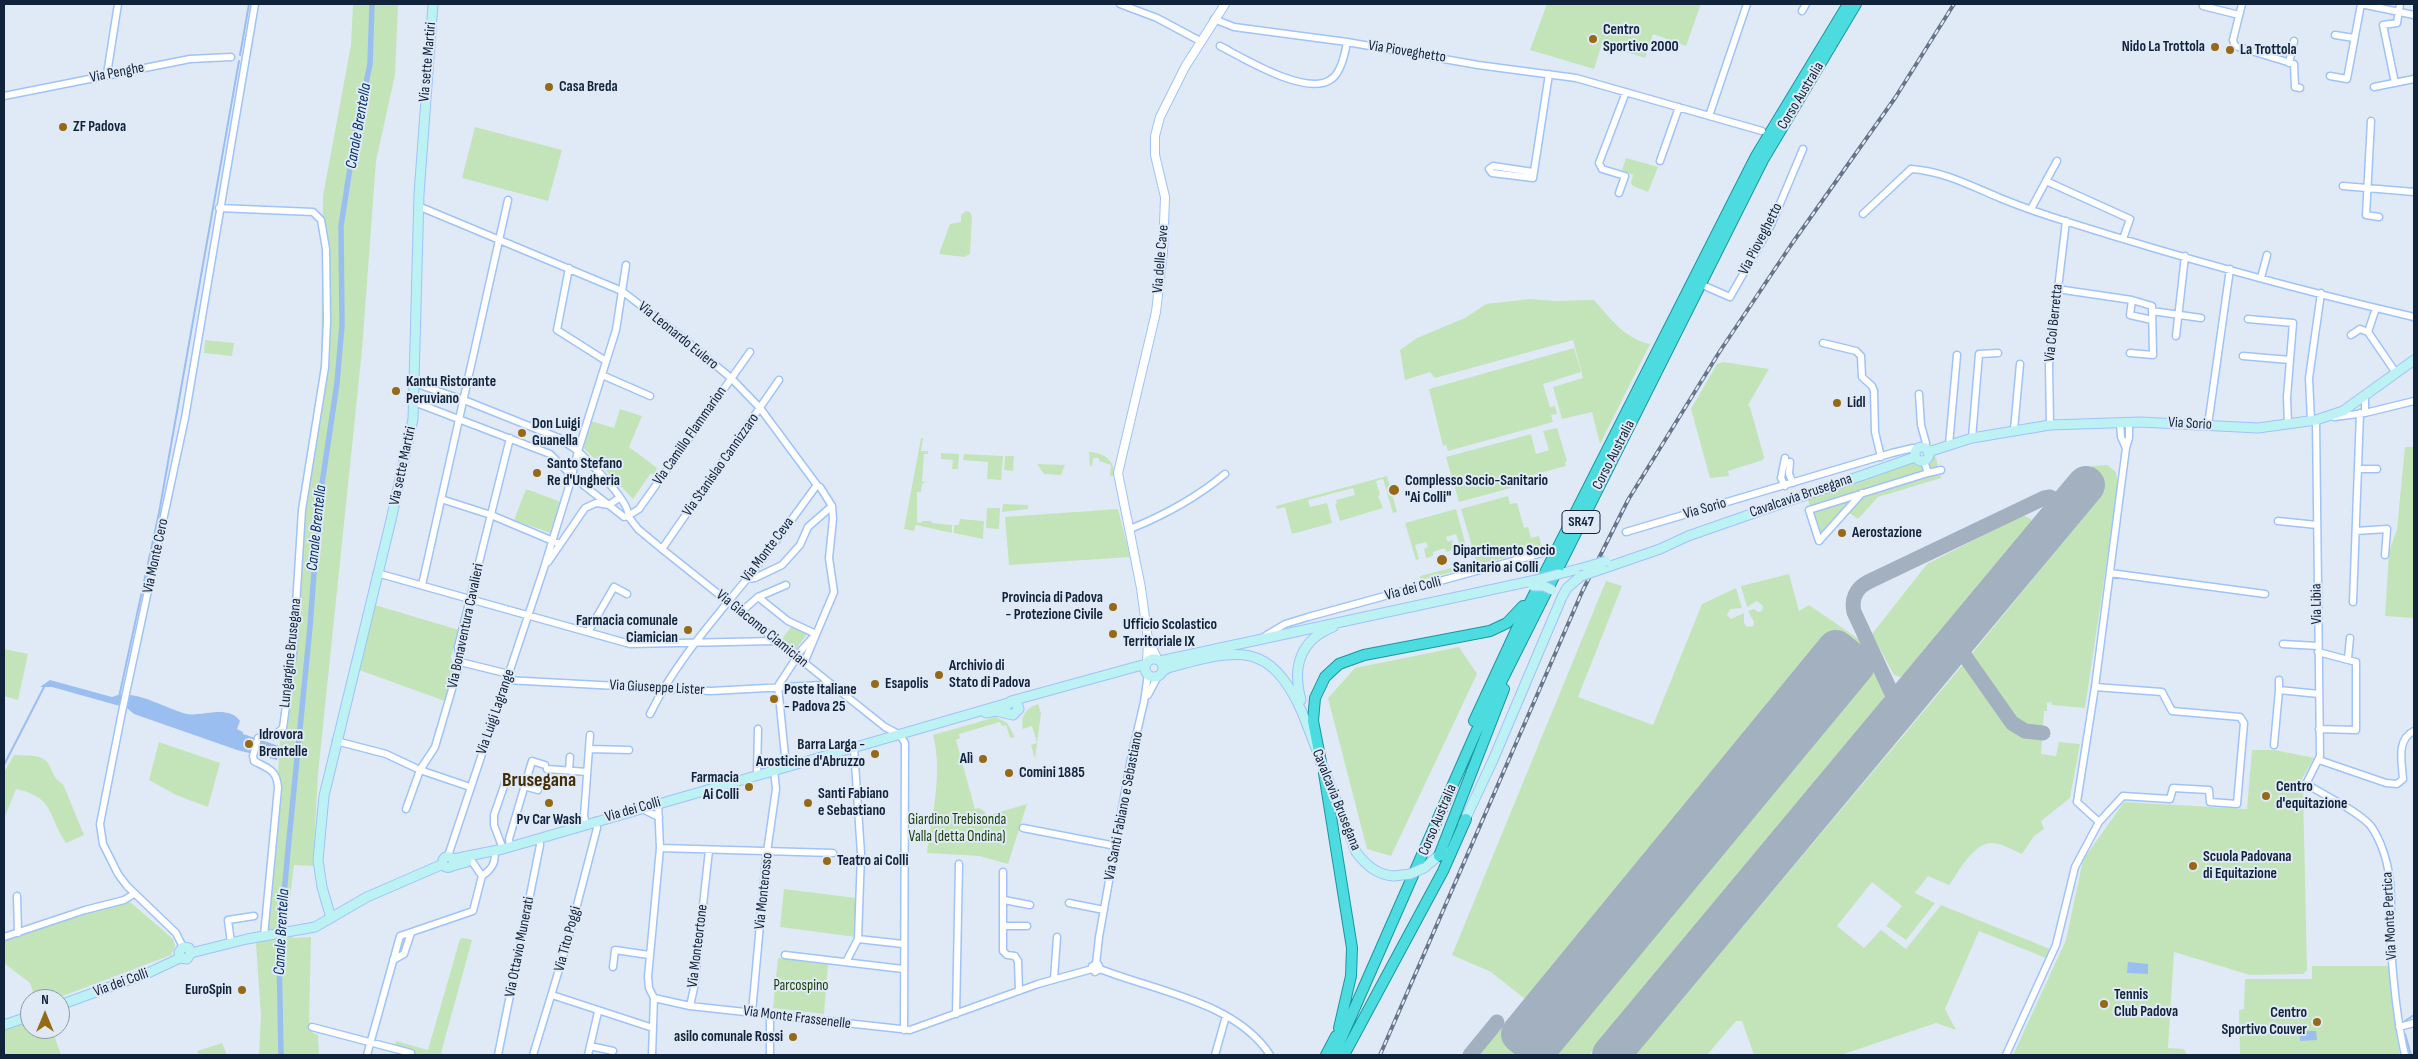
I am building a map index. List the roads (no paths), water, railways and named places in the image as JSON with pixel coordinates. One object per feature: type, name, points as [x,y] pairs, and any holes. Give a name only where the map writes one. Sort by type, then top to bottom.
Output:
[{"type":"highway","name":"Corso Australia","points":[[1326,1055],[1340,1028],[1470,729],[1519,624],[1756,156],[1848,4]]},
{"type":"highway","name":"Corso Australia","points":[[1334,1055],[1476,732],[1525,633],[1763,160],[1856,4]]},
{"type":"highway","points":[[1321,762],[1314,731],[1313,711],[1317,691],[1332,670],[1353,657],[1481,633],[1501,626],[1522,607],[1557,550]]},
{"type":"highway","points":[[1439,856],[1525,633]]},
{"type":"highway","points":[[1324,773],[1352,948],[1351,976],[1340,1028]]},
{"type":"highway","points":[[1344,1055],[1443,872],[1466,819]]},
{"type":"main road","name":"Via sette Martiri","points":[[331,918],[320,877],[318,848],[324,796],[410,434],[414,402],[418,206],[433,4]]},
{"type":"main road","name":"Via Sorio","points":[[1922,453],[1972,438],[2050,425],[2125,422],[2258,428],[2328,418],[2343,411],[2414,360]]},
{"type":"main road","name":"Cavalcavia Brusegana","points":[[1160,673],[1168,668],[1232,654],[1251,655],[1262,660],[1278,672],[1292,690],[1356,852],[1372,869],[1385,876],[1410,874],[1424,868],[1439,856],[1452,842],[1466,819],[1558,604],[1567,588],[1582,576],[1604,565],[1891,466],[1922,453]]},
{"type":"main road","name":"Cavalcavia Brusegana","points":[[1263,638],[1488,590],[1505,592],[1559,574],[1586,567],[1604,565]]},
{"type":"main road","name":"Cavalcavia Brusegana","points":[[1534,583],[1552,590],[1558,604]]},
{"type":"main road","points":[[1307,726],[1296,673],[1305,649],[1316,636],[1332,627],[1386,611]]},
{"type":"main road","name":"Via dei Colli","points":[[449,861],[471,860],[658,803],[900,735],[1009,702],[1147,668],[1154,659],[1159,660],[1263,638]]},
{"type":"main road","points":[[1147,668],[1151,676],[1160,673],[1159,660]]},
{"type":"main road","name":"Via dei Colli","points":[[959,718],[996,711],[1014,715],[1019,709],[1040,694]]},
{"type":"main road","points":[[1007,713],[1005,709],[1009,702],[1017,704],[1019,709]]},
{"type":"main road","name":"Via dei Colli","points":[[70,1001],[148,973],[180,958],[188,959],[191,953],[266,935],[315,927],[367,897],[449,861],[500,850]]},
{"type":"main road","points":[[180,958],[179,952],[183,947],[188,948],[191,953]]},
{"type":"main road","points":[[4,1025],[20,1019]]},
{"type":"street","points":[[107,74],[118,4]]},
{"type":"street","name":"Via Monte Cero","points":[[183,947],[176,933],[134,894],[118,874],[103,844],[100,833],[101,815],[185,418],[255,4]]},
{"type":"street","points":[[1120,4],[1157,18],[1200,40]]},
{"type":"street","name":"Via delle Cave","points":[[1147,668],[1148,640],[1130,529],[1118,474],[1156,312],[1164,252],[1165,197],[1155,155],[1155,136],[1168,99],[1200,40],[1224,4]]},
{"type":"street","points":[[1709,116],[1748,4]]},
{"type":"street","points":[[1802,11],[1806,4]]},
{"type":"street","points":[[2242,4],[2233,40],[2235,46],[2294,64],[2295,86],[2300,88]]},
{"type":"street","points":[[2330,76],[2347,79],[2361,4],[2414,15]]},
{"type":"street","points":[[2395,83],[2383,25],[2396,24],[2400,4]]},
{"type":"street","points":[[2203,6],[2239,15]]},
{"type":"street","points":[[1214,19],[1234,27],[1347,42]]},
{"type":"street","points":[[2335,35],[2354,38]]},
{"type":"street","name":"Via Pioveghetto","points":[[1220,46],[1276,75],[1312,83],[1331,80],[1336,75],[1347,42],[1478,65],[1576,78],[1762,131]]},
{"type":"street","points":[[2289,63],[2294,42]]},
{"type":"street","name":"Via Penghe","points":[[4,96],[190,59],[231,57]]},
{"type":"street","points":[[1533,172],[1493,166],[1489,169],[1492,173],[1530,180],[1533,172],[1549,74]]},
{"type":"street","points":[[2374,87],[2414,79]]},
{"type":"street","points":[[1619,192],[1625,176],[1602,169],[1599,162],[1626,92]]},
{"type":"street","points":[[1660,161],[1679,107]]},
{"type":"street","points":[[2371,121],[2366,215],[2379,217]]},
{"type":"street","name":"Via Pioveghetto","points":[[1700,284],[1730,297],[1771,225],[1803,150]]},
{"type":"street","points":[[2031,209],[2057,161]]},
{"type":"street","points":[[1863,214],[1911,169],[1944,174],[2031,209],[2123,239],[2261,278],[2414,317]]},
{"type":"street","points":[[2046,181],[2130,219],[2123,239]]},
{"type":"street","points":[[2343,186],[2414,192]]},
{"type":"street","points":[[422,585],[508,200]]},
{"type":"street","name":"Via Leonardo Eulero","points":[[418,206],[569,268],[622,292],[679,335],[731,378],[760,408],[819,486],[832,506],[833,519],[829,558],[834,592],[816,634],[796,657],[778,686]]},
{"type":"street","name":"Lungargine Brusegana","points":[[219,208],[314,212],[321,220],[326,249],[325,367],[302,510],[293,653],[283,728],[274,736],[264,735],[258,738],[253,756],[254,761],[272,770],[277,776],[278,788],[266,935]]},
{"type":"street","name":"Via Col Berretta","points":[[2050,425],[2049,365],[2066,221]]},
{"type":"street","points":[[2261,278],[2266,255]]},
{"type":"street","points":[[2176,336],[2185,256]]},
{"type":"street","points":[[544,568],[616,330],[626,265]]},
{"type":"street","points":[[569,268],[557,330],[606,361]]},
{"type":"street","points":[[2208,425],[2230,269]]},
{"type":"street","points":[[2057,289],[2132,300],[2152,306],[2153,355],[2130,352]]},
{"type":"street","name":"Via Libia","points":[[2308,783],[2319,760],[2317,525],[2314,420],[2309,378],[2321,293]]},
{"type":"street","points":[[2132,300],[2130,315],[2152,320]]},
{"type":"street","points":[[2368,332],[2376,308]]},
{"type":"street","points":[[2152,311],[2201,318]]},
{"type":"street","points":[[2248,319],[2293,323],[2287,397],[2288,424]]},
{"type":"street","points":[[2351,334],[2360,330],[2368,332],[2396,372]]},
{"type":"street","points":[[1823,343],[1856,351],[1861,356],[1862,377],[1872,386],[1874,391],[1875,432],[1881,457]]},
{"type":"street","name":"Via Camillo Flammarion","points":[[628,516],[639,509],[750,352]]},
{"type":"street","points":[[1972,438],[1979,354],[1998,353]]},
{"type":"street","points":[[1949,445],[1957,355]]},
{"type":"street","points":[[2243,356],[2290,360]]},
{"type":"street","points":[[2014,430],[2020,364]]},
{"type":"street","points":[[602,375],[650,396]]},
{"type":"street","name":"Via Stanislao Cannizzaro","points":[[662,548],[779,380]]},
{"type":"street","points":[[414,383],[464,400],[559,438],[578,451],[627,508],[628,516],[624,517],[572,476],[550,454],[414,402]]},
{"type":"street","points":[[1919,394],[1921,425],[1926,443],[1922,453],[1928,473]]},
{"type":"street","points":[[2353,602],[2358,469],[2365,395]]},
{"type":"street","points":[[2328,418],[2362,413],[2414,401]]},
{"type":"street","points":[[2125,422],[2121,437],[2126,448]]},
{"type":"street","points":[[2099,822],[2077,802],[2095,687],[2126,448],[2129,438],[2125,422]]},
{"type":"street","name":"Via Bonaventura Cavalieri","points":[[406,809],[420,770],[435,747],[460,662],[458,647],[510,438]]},
{"type":"street","name":"Via Sorio","points":[[1626,532],[1913,448],[1922,453]]},
{"type":"street","points":[[1890,456],[1891,466]]},
{"type":"street","points":[[1784,486],[1781,478],[1787,460],[1788,474],[1793,483]]},
{"type":"street","points":[[2358,469],[2377,469]]},
{"type":"street","points":[[1862,493],[1819,541],[1809,510],[1862,493],[1928,473],[1941,470]]},
{"type":"street","points":[[1130,529],[1160,517],[1205,491],[1225,474]]},
{"type":"street","name":"Via Monte Ceva","points":[[650,714],[664,687],[693,644],[819,486]]},
{"type":"street","points":[[544,568],[590,504],[609,505],[619,498]]},
{"type":"street","points":[[442,499],[491,515],[553,539],[560,544]]},
{"type":"street","points":[[747,578],[755,578],[782,565],[800,545],[808,527],[832,506]]},
{"type":"street","name":"Via Giacomo Ciamician","points":[[628,516],[638,529],[776,641],[885,727],[900,735]]},
{"type":"street","points":[[821,516],[833,519]]},
{"type":"street","points":[[2278,522],[2317,525]]},
{"type":"street","points":[[2356,531],[2386,529],[2385,555]]},
{"type":"street","name":"Via dei Colli","points":[[1263,638],[1285,624],[1308,617],[1546,552]]},
{"type":"street","name":"Via Luigi Lagrange","points":[[449,861],[470,787],[544,568]]},
{"type":"street","points":[[2110,573],[2265,594]]},
{"type":"street","points":[[377,574],[630,644],[776,641]]},
{"type":"street","points":[[741,612],[758,597],[786,585]]},
{"type":"street","points":[[588,632],[614,587],[627,594]]},
{"type":"street","points":[[758,597],[788,621],[816,634]]},
{"type":"street","points":[[1308,617],[1305,623],[1310,628]]},
{"type":"street","name":"Via Leonardo Eulero","points":[[804,662],[816,639],[816,634]]},
{"type":"street","points":[[2348,658],[2350,638]]},
{"type":"street","name":"Via delle Cave","points":[[1148,640],[1159,660]]},
{"type":"street","points":[[2283,644],[2318,649],[2356,662],[2356,730],[2319,729]]},
{"type":"street","name":"Via Giuseppe Lister","points":[[460,662],[508,677],[711,691],[822,684],[828,682]]},
{"type":"street","name":"Via Santi Fabiano e Sebastiano","points":[[1096,967],[1104,910],[1131,758],[1144,702],[1147,668]]},
{"type":"street","points":[[807,685],[816,673]]},
{"type":"street","name":"Via Santi Fabiano e Sebastiano","points":[[1144,702],[1160,673]]},
{"type":"street","points":[[2274,745],[2279,680]]},
{"type":"street","points":[[778,686],[786,766]]},
{"type":"street","points":[[2006,1055],[2056,945],[2075,867],[2099,822],[2123,796],[2170,799],[2173,788],[2209,790],[2210,802],[2237,804],[2244,723],[2240,717],[2172,711],[2162,692],[2095,687]]},
{"type":"street","points":[[2279,690],[2319,694]]},
{"type":"street","points":[[757,774],[758,729]]},
{"type":"street","points":[[2319,760],[2386,783],[2397,784],[2403,779],[2402,753],[2405,739],[2414,731]]},
{"type":"street","name":"Via Tito Poggi","points":[[533,1055],[552,995],[597,828],[584,816],[590,735]]},
{"type":"street","points":[[900,735],[906,748],[903,944],[904,1030],[910,1030],[1054,979],[1096,967],[1170,993],[1226,1016],[1256,1037],[1270,1055]]},
{"type":"street","points":[[336,741],[386,754],[420,770],[470,787]]},
{"type":"street","points":[[846,962],[858,939],[861,854],[854,748]]},
{"type":"street","points":[[589,749],[629,750]]},
{"type":"street","points":[[569,770],[570,757]]},
{"type":"street","points":[[367,1055],[400,936],[472,911],[482,876],[491,869],[500,850],[509,839],[532,761],[546,767],[587,772]]},
{"type":"street","name":"Via Monterosso","points":[[752,1012],[767,852],[776,789],[774,770]]},
{"type":"street","points":[[500,850],[494,825],[494,815],[505,783]]},
{"type":"street","name":"Via Monte Pertica","points":[[2308,783],[2365,820],[2372,827],[2386,859],[2391,876],[2391,950],[2399,1027],[2405,1055]]},
{"type":"street","points":[[524,786],[538,790]]},
{"type":"street","points":[[652,1055],[654,998],[649,988],[649,955],[660,848],[658,803]]},
{"type":"street","points":[[638,809],[659,817]]},
{"type":"street","points":[[1023,828],[1116,846]]},
{"type":"street","name":"Via Ottavio Munerati","points":[[498,1055],[540,845],[539,838]]},
{"type":"street","points":[[660,848],[833,853]]},
{"type":"street","name":"Via Monteortone","points":[[654,998],[690,1006],[694,988],[709,850]]},
{"type":"street","points":[[471,860],[482,876]]},
{"type":"street","points":[[956,1014],[959,864]]},
{"type":"street","points":[[1003,872],[1004,951],[1007,955],[1015,956],[1018,961],[1019,991]]},
{"type":"street","points":[[4,937],[85,910],[124,900],[134,894]]},
{"type":"street","points":[[17,896],[18,933]]},
{"type":"street","points":[[1004,900],[1030,905]]},
{"type":"street","points":[[1068,903],[1104,910]]},
{"type":"street","points":[[231,943],[228,920],[254,916]]},
{"type":"street","points":[[1003,926],[1027,926]]},
{"type":"street","points":[[1054,979],[1056,937]]},
{"type":"street","points":[[858,939],[903,944]]},
{"type":"street","points":[[613,967],[615,950],[649,955]]},
{"type":"street","points":[[785,955],[903,969]]},
{"type":"street","points":[[552,995],[598,1012],[652,1028]]},
{"type":"street","name":"Via Monte Frassenelle","points":[[690,1006],[904,1030]]},
{"type":"street","points":[[588,1055],[598,1012]]},
{"type":"street","points":[[770,1015],[770,1055]]},
{"type":"street","points":[[1215,1055],[1226,1016]]},
{"type":"street","points":[[2399,1027],[2414,1023]]},
{"type":"street","points":[[312,1027],[411,1053]]},
{"type":"street","points":[[590,1046],[613,1051]]},
{"type":"water","points":[[50,680],[112,697],[130,695],[139,697],[187,714],[229,713],[240,721],[237,729],[243,732],[243,734],[279,746],[277,760],[237,750],[134,714],[127,708],[52,687],[40,687]]},
{"type":"water","points":[[2128,962],[2148,964],[2148,974],[2127,973]]},
{"type":"water","points":[[2300,1031],[2316,1031],[2317,1040],[2300,1041]]},
{"type":"waterway","points":[[240,55],[249,4]]},
{"type":"waterway","name":"Canale Brentella","points":[[281,1055],[279,950],[310,627],[319,504],[337,383],[342,325],[341,226],[355,136],[370,64],[372,4]]},
{"type":"waterway","points":[[119,697],[159,513],[239,61]]},
{"type":"waterway","points":[[4,765],[44,687]]},
{"type":"waterway","points":[[277,750],[297,749]]},
{"type":"waterway","points":[[2405,1021],[2414,1015]]},
{"type":"waterway","points":[[2405,1034],[2411,1055]]},
{"type":"railway","points":[[1380,1055],[1582,592],[1628,500],[1720,351],[1791,245],[1895,98],[1954,4]]},
{"type":"place","name":"Centro Sportivo 2000","points":[[1593,39]]},
{"type":"place","name":"Nido La Trottola","points":[[2215,47]]},
{"type":"place","name":"La Trottola","points":[[2230,50]]},
{"type":"place","name":"Casa Breda","points":[[549,87]]},
{"type":"place","name":"ZF Padova","points":[[63,127]]},
{"type":"place","name":"Kantu Ristorante Peruviano","points":[[396,391]]},
{"type":"place","name":"Lidl","points":[[1837,403]]},
{"type":"place","name":"Don Luigi Guanella","points":[[522,433]]},
{"type":"place","name":"Santo Stefano Re d'Ungheria","points":[[537,473]]},
{"type":"place","name":"Complesso Socio-Sanitario \"Ai Colli\"","points":[[1394,490]]},
{"type":"place","name":"Aerostazione","points":[[1842,533]]},
{"type":"place","name":"Dipartimento Socio Sanitario ai Colli","points":[[1442,560]]},
{"type":"place","name":"Provincia di Padova - Protezione Civile","points":[[1113,607]]},
{"type":"place","name":"Farmacia comunale Ciamician","points":[[688,630]]},
{"type":"place","name":"Ufficio Scolastico Territoriale IX","points":[[1113,634]]},
{"type":"place","name":"Archivio di Stato di Padova","points":[[939,675]]},
{"type":"place","name":"Esapolis","points":[[875,684]]},
{"type":"place","name":"Poste Italiane - Padova 25","points":[[774,699]]},
{"type":"place","name":"Idrovora Brentelle","points":[[249,744]]},
{"type":"place","name":"Barra Larga - Arosticine d'Abruzzo","points":[[875,754]]},
{"type":"place","name":"Alì","points":[[983,759]]},
{"type":"place","name":"Comini 1885","points":[[1009,773]]},
{"type":"place","name":"Farmacia Ai Colli","points":[[749,787]]},
{"type":"place","name":"Centro d'equitazione","points":[[2266,796]]},
{"type":"place","name":"Pv Car Wash","points":[[549,803]]},
{"type":"place","name":"Santi Fabiano e Sebastiano","points":[[808,803]]},
{"type":"place","name":"Teatro ai Colli","points":[[827,861]]},
{"type":"place","name":"Scuola Padovana di Equitazione","points":[[2193,866]]},
{"type":"place","name":"EuroSpin","points":[[242,990]]},
{"type":"place","name":"Tennis Club Padova","points":[[2104,1004]]},
{"type":"place","name":"Centro Sportivo Couver","points":[[2317,1022]]},
{"type":"place","name":"asilo comunale Rossi","points":[[793,1037]]},
{"type":"district","name":"Brusegana","points":[[539,781]]},
{"type":"park label","name":"Giardino Trebisonda Valla (detta Ondina)","points":[[957,828]]},
{"type":"park label","name":"Parcospino","points":[[801,986]]}]
